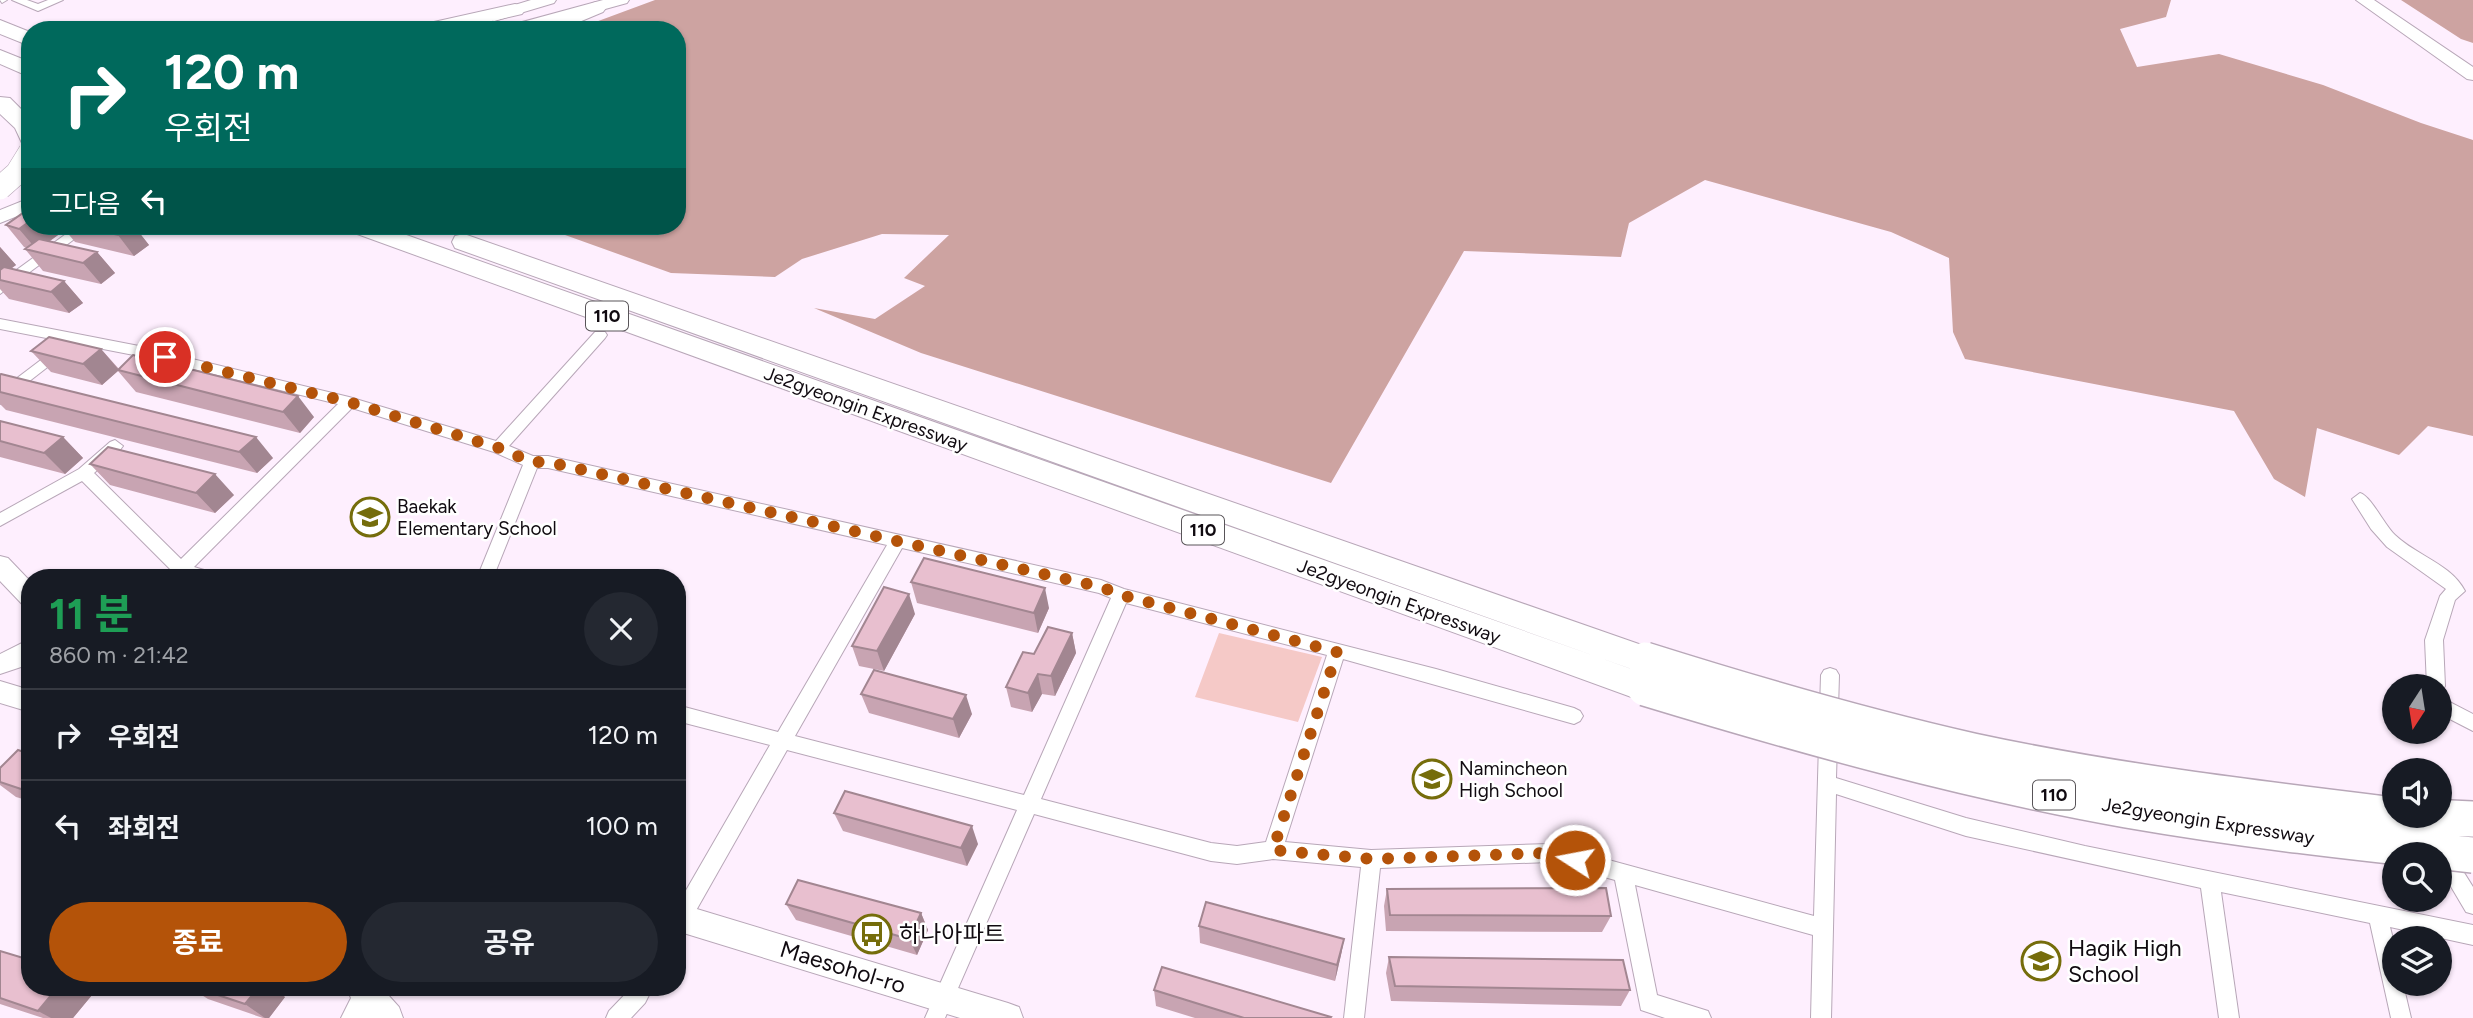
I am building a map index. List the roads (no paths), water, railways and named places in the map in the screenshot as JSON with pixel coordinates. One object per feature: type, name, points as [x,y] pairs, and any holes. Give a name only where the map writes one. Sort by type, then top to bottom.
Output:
[{"type":"highway","points":[[564,21],[596,8]]},
{"type":"highway","points":[[0,26],[21,36]]},
{"type":"highway","points":[[1,64],[21,65]]},
{"type":"highway","points":[[1,64],[21,69]]},
{"type":"highway","points":[[1,64],[21,85]]},
{"type":"highway","points":[[1,102],[21,113]]},
{"type":"highway","points":[[1,102],[21,122]]},
{"type":"highway","points":[[0,188],[21,167]]},
{"type":"highway","name":"Je2gyeongin Expressway","points":[[393,235],[464,253],[1645,674],[1737,717],[1854,748],[2077,800],[2234,827],[2473,855]]},
{"type":"highway","name":"Je2gyeongin Expressway","points":[[433,235],[464,253]]},
{"type":"highway","name":"Je2gyeongin Expressway","points":[[1645,674],[2022,761],[2142,782],[2382,813]]},
{"type":"highway","points":[[2452,818],[2473,819]]},
{"type":"main road","points":[[512,20],[548,0]]},
{"type":"main road","points":[[512,20],[596,8],[621,0]]},
{"type":"main road","points":[[2364,0],[2473,75]]},
{"type":"main road","points":[[0,205],[21,195]]},
{"type":"main road","points":[[0,217],[21,208]]},
{"type":"main road","points":[[0,565],[21,587]]},
{"type":"main road","points":[[0,664],[21,656]]},
{"type":"main road","points":[[0,692],[21,698]]},
{"type":"main road","name":"Maesohol-ro","points":[[686,923],[939,1008],[1008,1018]]},
{"type":"street","points":[[17,0],[38,8],[58,0]]},
{"type":"street","points":[[0,171],[21,168]]},
{"type":"street","points":[[0,289],[73,235]]},
{"type":"street","points":[[0,324],[97,343],[349,402],[499,448],[532,462],[548,462],[1101,587],[1121,595],[1436,676],[1574,716]]},
{"type":"street","points":[[499,448],[600,335]]},
{"type":"street","points":[[0,399],[73,339]]},
{"type":"street","points":[[180,569],[349,402]]},
{"type":"street","points":[[0,520],[84,473],[115,446]]},
{"type":"street","points":[[489,569],[532,462]]},
{"type":"street","points":[[84,473],[172,569]]},
{"type":"street","points":[[2360,499],[2370,516],[2393,542],[2428,566],[2457,591],[2448,596],[2434,640],[2435,674]]},
{"type":"street","points":[[686,906],[898,540]]},
{"type":"street","points":[[939,1008],[1121,595]]},
{"type":"street","points":[[1273,850],[1337,652]]},
{"type":"street","points":[[1821,1018],[1830,676]]},
{"type":"street","points":[[2452,712],[2473,723]]},
{"type":"street","points":[[686,715],[1210,852],[1237,855],[1273,850],[1371,859],[1550,853],[1823,928]]},
{"type":"street","points":[[1826,783],[1966,827],[2210,882],[2473,935]]},
{"type":"street","points":[[2452,809],[2473,801]]},
{"type":"street","points":[[2428,828],[2473,905]]},
{"type":"street","points":[[1354,1018],[1371,859]]},
{"type":"street","points":[[1623,873],[1648,1003],[1701,1018]]},
{"type":"street","points":[[2210,882],[2229,1018]]},
{"type":"street","points":[[2378,916],[2400,1018]]},
{"type":"street","points":[[616,1018],[637,996]]},
{"type":"place","name":"Baekak Elementary School","points":[[370,517]]},
{"type":"place","name":"Namincheon High School","points":[[1432,779]]},
{"type":"place","name":"하나아파트","points":[[872,934]]},
{"type":"place","name":"Hagik High School","points":[[2041,961]]}]
